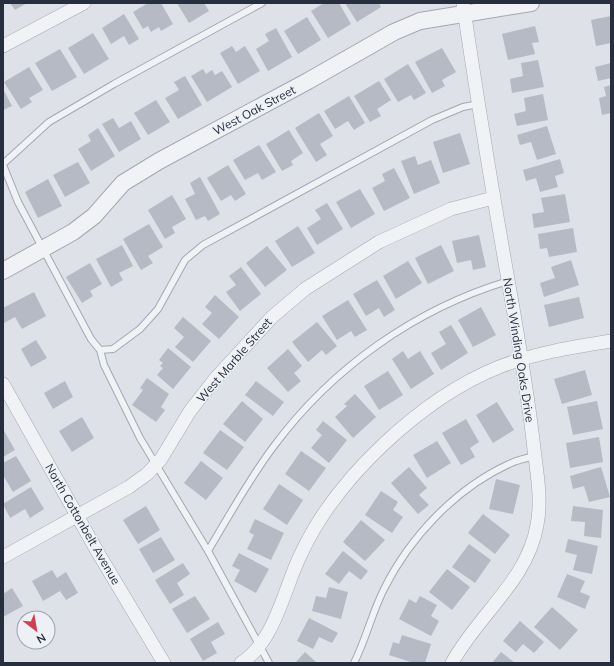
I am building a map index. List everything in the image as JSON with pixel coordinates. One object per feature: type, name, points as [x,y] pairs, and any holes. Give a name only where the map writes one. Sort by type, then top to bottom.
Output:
[{"type":"street","points":[[3,46],[84,3]]},
{"type":"street","name":"West Oak Street","points":[[3,271],[73,232],[94,216],[123,183],[159,161],[308,81],[394,32],[420,21],[464,9],[531,3]]},
{"type":"street","name":"North Winding Oaks Drive","points":[[452,663],[471,633],[507,588],[526,559],[537,526],[539,497],[522,360],[493,198],[464,9]]},
{"type":"street","name":"West Marble Street","points":[[3,558],[129,487],[147,474],[172,443],[190,411],[216,379],[272,317],[304,289],[379,242],[451,208],[493,198]]},
{"type":"street","points":[[241,663],[257,651],[260,646],[282,600],[301,553],[324,514],[350,479],[388,440],[428,408],[456,389],[499,367],[552,351],[611,342]]},
{"type":"street","name":"North Cottonbelt Avenue","points":[[3,384],[164,663]]},
{"type":"lane","points":[[262,3],[114,84],[49,122],[3,164],[18,202],[91,339],[100,350],[104,365],[140,438],[208,551],[269,663]]},
{"type":"lane","points":[[100,350],[113,349],[140,329],[158,309],[185,260],[203,245],[432,120],[463,107],[479,104]]},
{"type":"lane","points":[[208,551],[252,477],[274,445],[302,412],[342,373],[393,334],[427,314],[465,295],[508,281]]},
{"type":"lane","points":[[354,663],[384,589],[404,554],[427,526],[470,487],[510,463],[535,456]]},
{"type":"building","points":[[10,3],[27,3],[15,10]]},
{"type":"building","points":[[148,3],[161,3],[173,24],[161,31],[159,27],[151,32],[148,26],[143,29],[133,12]]},
{"type":"building","points":[[177,3],[204,3],[209,11],[189,23]]},
{"type":"building","points":[[324,3],[339,3],[351,24],[328,38],[311,11]]},
{"type":"building","points":[[345,3],[379,3],[381,7],[357,22]]},
{"type":"building","points":[[124,14],[139,39],[129,45],[124,36],[111,44],[102,28]]},
{"type":"building","points":[[611,16],[611,43],[596,46],[591,20]]},
{"type":"building","points":[[307,17],[321,40],[298,54],[284,31]]},
{"type":"building","points":[[535,26],[539,42],[532,43],[535,54],[508,60],[502,34]]},
{"type":"building","points":[[276,28],[292,57],[268,71],[256,49],[269,41],[265,34]]},
{"type":"building","points":[[93,33],[109,59],[84,74],[68,48]]},
{"type":"building","points":[[232,46],[236,52],[245,46],[260,71],[238,84],[220,53]]},
{"type":"building","points":[[442,48],[456,72],[442,80],[445,86],[432,93],[415,62]]},
{"type":"building","points":[[60,49],[77,77],[52,91],[35,63]]},
{"type":"building","points":[[538,60],[544,87],[512,93],[510,79],[523,76],[521,63]]},
{"type":"building","points":[[611,63],[611,78],[598,81],[595,67]]},
{"type":"building","points":[[408,64],[426,93],[414,100],[411,95],[398,102],[384,79]]},
{"type":"building","points":[[29,67],[43,90],[29,98],[32,102],[21,109],[4,82]]},
{"type":"building","points":[[203,69],[206,74],[212,70],[215,75],[222,71],[232,87],[207,102],[191,76]]},
{"type":"building","points":[[185,76],[202,105],[178,119],[165,98],[179,90],[174,82]]},
{"type":"building","points":[[379,81],[391,100],[377,109],[381,116],[370,122],[354,96]]},
{"type":"building","points":[[611,85],[611,113],[602,115],[599,98],[606,96],[604,87]]},
{"type":"building","points":[[3,89],[12,106],[3,110]]},
{"type":"building","points":[[543,94],[548,120],[517,126],[514,114],[526,111],[524,98]]},
{"type":"building","points":[[349,96],[365,123],[354,130],[348,121],[335,129],[324,111]]},
{"type":"building","points":[[156,100],[170,122],[148,135],[134,113]]},
{"type":"building","points":[[319,113],[333,136],[320,144],[327,155],[316,162],[295,128]]},
{"type":"building","points":[[113,118],[119,128],[131,121],[141,139],[119,152],[102,124]]},
{"type":"building","points":[[547,126],[556,154],[537,160],[531,142],[520,145],[517,135]]},
{"type":"building","points":[[98,128],[115,156],[91,171],[78,149],[91,141],[88,135]]},
{"type":"building","points":[[289,130],[303,153],[291,161],[293,165],[282,171],[266,144]]},
{"type":"building","points":[[460,133],[470,164],[443,173],[433,142]]},
{"type":"building","points":[[259,145],[276,172],[262,180],[258,173],[245,180],[233,160]]},
{"type":"building","points":[[415,156],[418,165],[431,160],[440,183],[414,194],[401,161]]},
{"type":"building","points":[[560,159],[564,173],[555,176],[558,187],[540,192],[536,178],[526,181],[523,170]]},
{"type":"building","points":[[78,162],[90,183],[65,197],[53,175]]},
{"type":"building","points":[[228,165],[246,194],[235,201],[231,195],[221,201],[207,178]]},
{"type":"building","points":[[394,168],[410,198],[384,211],[372,188],[385,181],[382,174]]},
{"type":"building","points":[[200,177],[220,214],[208,221],[205,216],[196,220],[185,199],[195,194],[190,183]]},
{"type":"building","points":[[48,179],[62,206],[38,218],[25,192]]},
{"type":"building","points":[[360,189],[375,214],[351,228],[336,202]]},
{"type":"building","points":[[565,194],[570,222],[534,228],[532,214],[544,212],[541,198]]},
{"type":"building","points":[[172,195],[186,219],[172,227],[175,233],[165,239],[148,210]]},
{"type":"building","points":[[327,203],[343,229],[317,245],[307,228],[321,219],[315,210]]},
{"type":"building","points":[[149,224],[163,247],[148,256],[153,263],[141,270],[123,239]]},
{"type":"building","points":[[298,226],[315,253],[292,267],[275,241]]},
{"type":"building","points":[[573,228],[577,252],[549,257],[547,248],[540,249],[538,234]]},
{"type":"building","points":[[479,235],[486,267],[473,270],[471,260],[457,263],[452,241]]},
{"type":"building","points":[[122,245],[133,266],[119,273],[123,280],[111,287],[96,259]]},
{"type":"building","points":[[441,245],[454,271],[428,284],[415,258]]},
{"type":"building","points":[[267,246],[287,270],[265,287],[246,263]]},
{"type":"building","points":[[571,260],[579,285],[544,297],[540,283],[555,278],[551,267]]},
{"type":"building","points":[[408,261],[422,283],[396,299],[383,276]]},
{"type":"building","points":[[90,263],[102,284],[90,291],[93,296],[82,303],[66,277]]},
{"type":"building","points":[[241,267],[261,294],[240,311],[226,292],[236,285],[229,276]]},
{"type":"building","points":[[377,280],[395,310],[384,317],[379,308],[366,316],[353,294]]},
{"type":"building","points":[[34,292],[46,316],[22,329],[15,317],[4,323],[3,308]]},
{"type":"building","points":[[215,295],[239,317],[219,339],[202,324],[212,313],[205,307]]},
{"type":"building","points":[[579,297],[584,318],[549,327],[544,305]]},
{"type":"building","points":[[348,300],[367,330],[355,337],[351,331],[337,340],[322,316]]},
{"type":"building","points":[[481,307],[496,335],[473,347],[458,320]]},
{"type":"building","points":[[183,317],[211,341],[193,362],[175,347],[184,337],[174,328]]},
{"type":"building","points":[[317,322],[337,346],[326,355],[322,350],[308,362],[292,342]]},
{"type":"building","points":[[451,325],[468,353],[441,370],[431,353],[446,344],[439,332]]},
{"type":"building","points":[[36,340],[47,358],[31,367],[21,349]]},
{"type":"building","points":[[168,348],[191,367],[173,389],[157,375],[163,368],[160,366],[163,363],[159,360]]},
{"type":"building","points":[[288,349],[302,366],[294,373],[301,381],[288,392],[267,368]]},
{"type":"building","points":[[403,351],[408,359],[420,351],[434,374],[411,389],[392,359]]},
{"type":"building","points":[[585,370],[592,395],[562,404],[554,379]]},
{"type":"building","points":[[388,371],[403,395],[379,410],[364,386]]},
{"type":"building","points":[[147,378],[169,394],[161,407],[165,410],[156,422],[132,405],[143,390],[140,388]]},
{"type":"building","points":[[65,381],[73,397],[53,409],[44,393]]},
{"type":"building","points":[[256,381],[284,402],[273,416],[245,395]]},
{"type":"building","points":[[355,394],[376,417],[353,438],[335,417],[347,406],[344,404]]},
{"type":"building","points":[[242,401],[263,419],[245,442],[223,424]]},
{"type":"building","points":[[597,401],[603,429],[573,435],[567,407]]},
{"type":"building","points":[[497,402],[514,430],[493,443],[476,415]]},
{"type":"building","points":[[82,417],[94,438],[72,452],[59,431]]},
{"type":"building","points":[[466,419],[479,442],[470,448],[475,457],[461,465],[442,433]]},
{"type":"building","points":[[323,421],[347,440],[329,463],[311,448],[322,435],[316,430]]},
{"type":"building","points":[[3,429],[15,450],[3,457]]},
{"type":"building","points":[[220,430],[244,447],[227,470],[203,453]]},
{"type":"building","points":[[599,437],[603,462],[570,468],[566,443]]},
{"type":"building","points":[[437,441],[451,463],[427,478],[413,455]]},
{"type":"building","points":[[301,451],[326,468],[309,491],[285,474]]},
{"type":"building","points":[[16,456],[31,481],[13,492],[3,475],[3,463]]},
{"type":"building","points":[[201,461],[223,478],[206,500],[184,483]]},
{"type":"building","points":[[409,467],[427,488],[419,495],[429,505],[418,514],[391,483]]},
{"type":"building","points":[[601,467],[610,497],[589,502],[584,486],[573,489],[570,476]]},
{"type":"building","points":[[496,479],[520,485],[513,514],[489,509]]},
{"type":"building","points":[[279,484],[303,500],[287,525],[263,509]]},
{"type":"building","points":[[31,487],[44,509],[30,518],[25,509],[10,518],[3,504]]},
{"type":"building","points":[[381,491],[398,502],[393,510],[403,517],[392,533],[365,515]]},
{"type":"building","points":[[146,506],[160,530],[138,544],[123,520]]},
{"type":"building","points":[[573,506],[603,510],[601,538],[584,536],[585,522],[571,521]]},
{"type":"building","points":[[483,514],[510,535],[495,554],[468,533]]},
{"type":"building","points":[[255,519],[284,533],[271,560],[247,549],[254,535],[249,532]]},
{"type":"building","points":[[361,520],[385,540],[365,561],[343,542]]},
{"type":"building","points":[[161,537],[175,560],[153,573],[139,549]]},
{"type":"building","points":[[568,539],[598,546],[592,574],[573,570],[577,555],[565,552]]},
{"type":"building","points":[[469,544],[491,560],[475,583],[452,567]]},
{"type":"building","points":[[343,551],[368,571],[361,580],[349,571],[339,584],[325,574]]},
{"type":"building","points":[[239,553],[269,569],[256,593],[234,581],[240,570],[232,566]]},
{"type":"building","points":[[183,563],[190,574],[177,583],[184,595],[170,604],[155,580]]},
{"type":"building","points":[[447,569],[470,587],[452,610],[429,592]]},
{"type":"building","points":[[52,570],[57,578],[66,572],[78,593],[66,600],[60,591],[43,601],[32,581]]},
{"type":"building","points":[[567,574],[585,581],[580,592],[590,596],[585,609],[557,597]]},
{"type":"building","points":[[329,587],[348,592],[341,619],[312,611],[316,596],[326,598]]},
{"type":"building","points":[[12,588],[23,606],[3,617],[3,594]]},
{"type":"building","points":[[195,596],[210,619],[187,633],[172,609]]},
{"type":"building","points":[[420,596],[437,605],[431,616],[439,621],[431,636],[399,619],[409,599],[416,603]]},
{"type":"building","points":[[552,607],[578,630],[560,650],[534,627]]},
{"type":"building","points":[[309,618],[338,633],[332,643],[319,637],[313,649],[297,641]]},
{"type":"building","points":[[520,621],[544,642],[534,653],[523,644],[516,652],[503,641]]},
{"type":"building","points":[[218,622],[225,634],[211,642],[217,653],[203,661],[190,639]]},
{"type":"building","points":[[402,635],[431,644],[425,663],[414,663],[389,655],[393,642],[399,644]]},
{"type":"building","points":[[305,652],[317,663],[295,663]]},
{"type":"building","points":[[501,652],[515,663],[492,663]]}]
